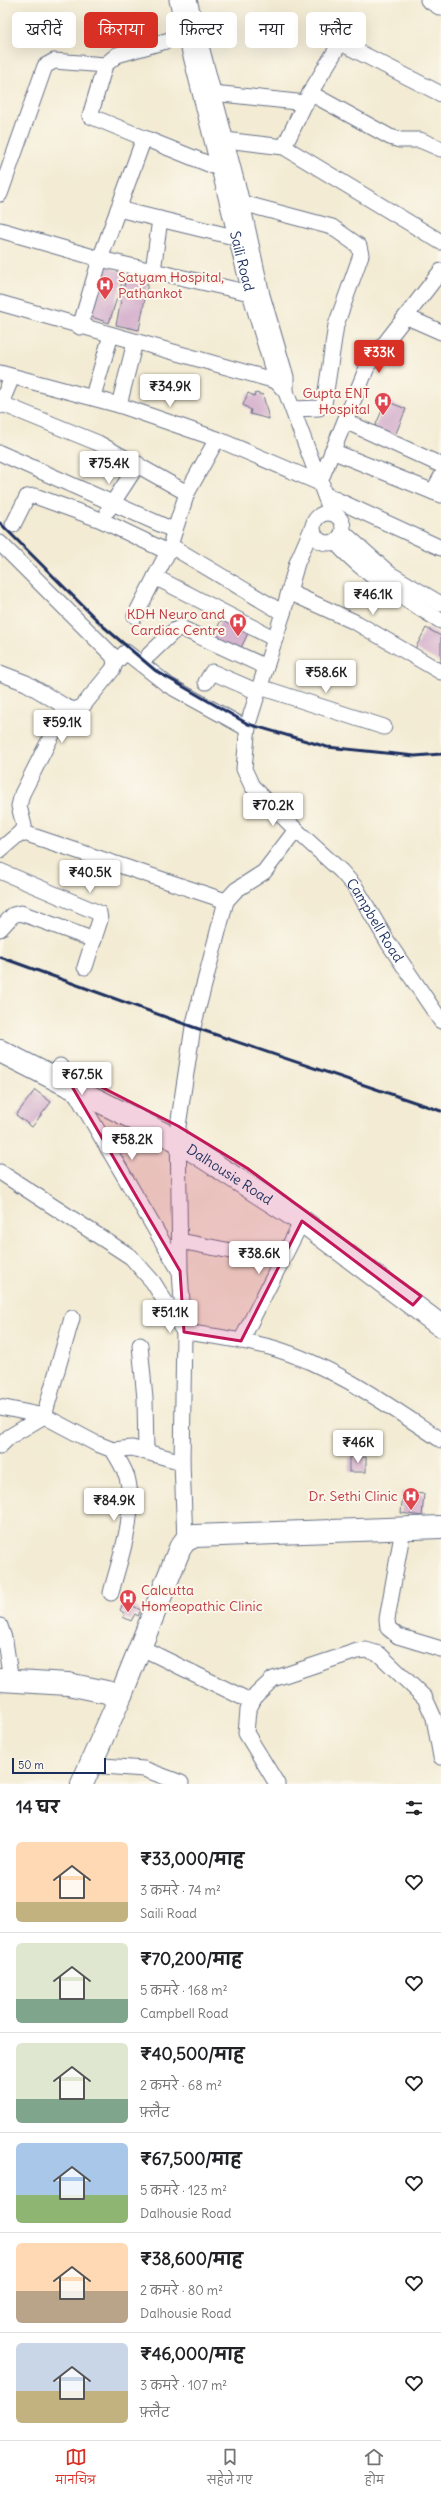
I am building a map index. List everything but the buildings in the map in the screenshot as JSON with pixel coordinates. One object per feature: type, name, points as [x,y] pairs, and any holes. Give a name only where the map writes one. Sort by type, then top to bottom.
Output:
[{"type":"street","name":"Saili Road","points":[[177,0],[180,12]]},
{"type":"street","points":[[0,303],[80,327],[283,383],[242,203],[219,141],[213,93],[189,0]]},
{"type":"street","points":[[428,0],[441,8]]},
{"type":"street","points":[[166,41],[117,55],[105,65],[90,116],[221,169]]},
{"type":"street","points":[[284,146],[308,98],[336,48],[342,44],[441,94]]},
{"type":"street","name":"Saili Road","points":[[191,48],[219,141],[221,169],[250,293],[323,486],[331,512]]},
{"type":"street","points":[[0,194],[45,66],[54,61],[105,65]]},
{"type":"street","points":[[213,93],[308,98],[390,137],[400,140],[420,140],[441,149]]},
{"type":"street","points":[[80,327],[100,259],[144,138]]},
{"type":"street","points":[[219,141],[284,146],[441,242]]},
{"type":"street","points":[[242,203],[332,227],[359,246],[361,255],[336,325],[324,404],[319,408],[293,409]]},
{"type":"street","points":[[118,209],[238,238]]},
{"type":"street","points":[[153,271],[160,219]]},
{"type":"street","points":[[0,230],[100,259],[250,293]]},
{"type":"street","points":[[323,486],[332,451],[368,365],[407,317],[441,271]]},
{"type":"street","points":[[407,317],[441,332]]},
{"type":"street","points":[[93,396],[110,335]]},
{"type":"street","points":[[119,404],[135,342]]},
{"type":"street","points":[[188,493],[98,443],[0,404],[6,375],[93,396],[217,439],[323,486],[441,548]]},
{"type":"street","points":[[345,420],[441,464]]},
{"type":"street","points":[[135,616],[169,549],[173,530],[188,493],[217,439]]},
{"type":"street","points":[[332,451],[437,493],[441,476]]},
{"type":"street","points":[[0,453],[173,530]]},
{"type":"street","points":[[101,520],[138,464]]},
{"type":"street","points":[[13,525],[26,497],[30,496],[101,520],[169,549],[283,613]]},
{"type":"street","points":[[331,512],[337,515],[344,526],[339,537],[329,543],[317,538],[313,526],[319,515],[331,512]]},
{"type":"street","name":"Campbell Road","points":[[313,526],[296,563],[290,592],[259,690],[248,729],[244,769],[246,776],[263,798],[333,863],[356,888],[389,944],[440,1018]]},
{"type":"street","points":[[339,537],[390,574],[441,604]]},
{"type":"street","points":[[339,537],[352,560],[383,585],[441,620]]},
{"type":"street","points":[[0,543],[113,656],[115,663]]},
{"type":"street","points":[[155,577],[275,639]]},
{"type":"street","points":[[290,592],[357,623],[441,672]]},
{"type":"street","points":[[149,655],[176,630],[181,628],[266,667]]},
{"type":"street","points":[[0,673],[26,683],[66,707],[74,710],[82,707],[115,663],[126,652],[168,685],[248,729]]},
{"type":"street","points":[[206,682],[212,672],[259,690],[384,727]]},
{"type":"street","points":[[0,850],[21,832],[24,822],[20,806],[22,794],[66,707]]},
{"type":"street","points":[[181,1783],[144,1769],[86,1774],[121,1695],[185,1541],[182,1462],[184,1332],[180,1271],[178,1134],[194,1027],[226,901],[236,890],[264,872],[296,830]]},
{"type":"street","points":[[21,832],[226,901]]},
{"type":"street","points":[[0,871],[99,913],[100,920],[85,968]]},
{"type":"street","points":[[0,929],[13,915],[21,913],[94,940]]},
{"type":"street","name":"Dalhousie Road","points":[[0,1036],[60,1066],[280,1191],[417,1300],[441,1326]]},
{"type":"street","name":"Dalhousie Road","points":[[0,1051],[74,1088],[178,1134],[417,1300],[441,1311]]},
{"type":"street","points":[[60,1066],[180,1271]]},
{"type":"street","points":[[0,1172],[131,1257],[153,1282],[184,1332],[273,1348],[295,1356],[341,1378],[441,1440]]},
{"type":"street","points":[[241,1342],[302,1221]]},
{"type":"street","points":[[180,1241],[282,1261]]},
{"type":"street","points":[[0,1446],[10,1437],[44,1416],[72,1318]]},
{"type":"street","points":[[140,1345],[146,1452]]},
{"type":"street","points":[[0,1407],[44,1416],[95,1443],[113,1450],[132,1448],[182,1462]]},
{"type":"street","points":[[110,1593],[127,1529],[130,1501],[126,1476],[113,1450]]},
{"type":"street","points":[[185,1541],[195,1536],[207,1535],[441,1527]]},
{"type":"street","points":[[380,1654],[388,1628],[387,1619],[403,1529]]},
{"type":"street","points":[[0,1626],[5,1641],[6,1680],[68,1684],[121,1695]]},
{"type":"street","points":[[388,1628],[398,1636],[441,1649]]},
{"type":"street","points":[[140,1647],[252,1702]]},
{"type":"street","points":[[277,1784],[246,1732],[248,1710],[252,1702],[263,1686],[272,1679],[357,1651],[366,1650],[380,1654],[425,1698],[434,1718],[441,1756]]},
{"type":"highlighted area","points":[[60,1066],[178,1126],[247,1168],[421,1296],[413,1305],[302,1221],[241,1341],[184,1332],[180,1271]]},
{"type":"railway","points":[[0,523],[104,627],[156,671],[248,724],[327,747],[415,756],[441,754]]},
{"type":"railway","points":[[0,957],[193,1027],[441,1111]]},
{"type":"place","name":"Satyam Hospital, Pathankot","points":[[105,300]]},
{"type":"place","name":"Gupta ENT Hospital","points":[[383,416]]},
{"type":"place","name":"KDH Neuro and Cardiac Centre","points":[[238,637]]},
{"type":"place","name":"Dr. Sethi Clinic","points":[[411,1511]]},
{"type":"place","name":"Calcutta Homeopathic Clinic","points":[[128,1613]]}]
